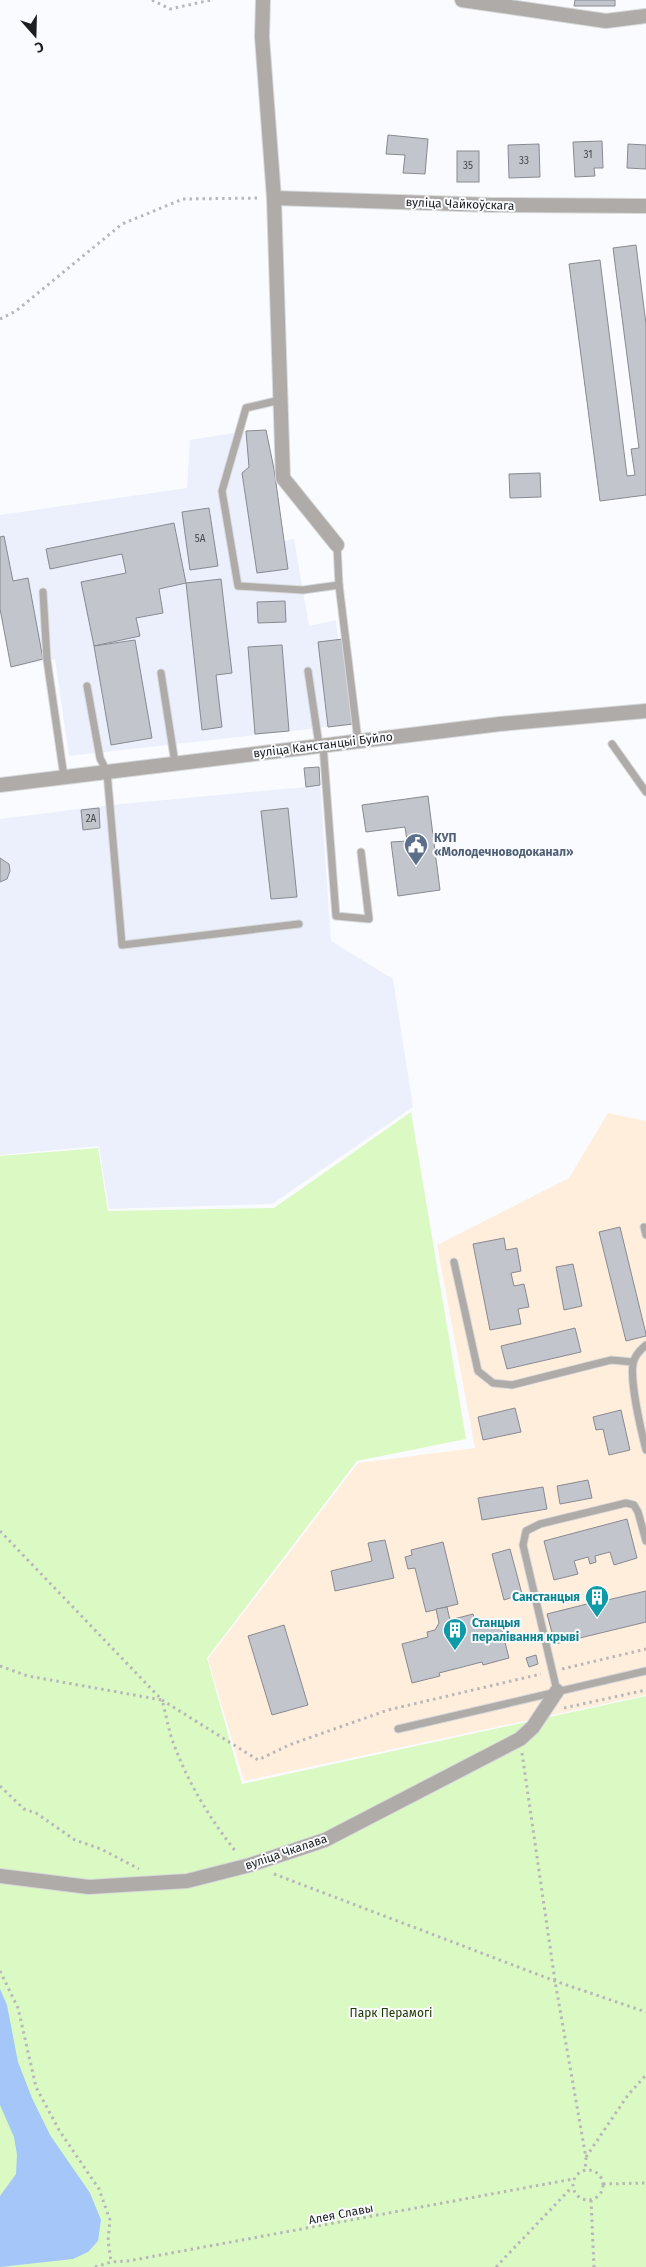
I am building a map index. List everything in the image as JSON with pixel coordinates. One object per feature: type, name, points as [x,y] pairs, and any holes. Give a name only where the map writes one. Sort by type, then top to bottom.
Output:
[{"type":"street","points":[[263,0],[262,37],[274,198],[283,478],[337,545]]},
{"type":"street","points":[[462,0],[606,21],[646,16]]},
{"type":"street","name":"вуліца Чайкоўскага","points":[[274,198],[492,205],[646,206]]},
{"type":"street","name":"вуліца Канстанцыі Буйло","points":[[0,785],[500,724],[646,711]]},
{"type":"street","name":"вуліца Чкалава","points":[[0,1876],[89,1887],[187,1881],[250,1865],[325,1840],[520,1739],[533,1727],[557,1691]]},
{"type":"lane","points":[[280,400],[246,408],[222,491],[238,586],[303,590],[339,585]]},
{"type":"lane","points":[[337,545],[339,585],[358,741]]},
{"type":"lane","points":[[43,592],[47,660],[64,777]]},
{"type":"lane","points":[[308,670],[321,745],[336,916],[368,919],[361,852]]},
{"type":"lane","points":[[161,673],[175,763]]},
{"type":"lane","points":[[87,686],[100,758],[107,772],[122,945],[299,924]]},
{"type":"lane","points":[[612,744],[646,792]]},
{"type":"lane","points":[[454,1262],[478,1371],[493,1383],[512,1385],[611,1360],[633,1362]]},
{"type":"lane","points":[[646,1345],[640,1350],[633,1362],[632,1382],[646,1450]]},
{"type":"lane","points":[[557,1691],[522,1545],[526,1531],[540,1524],[626,1503],[634,1505],[638,1512],[646,1540]]},
{"type":"lane","points":[[398,1729],[646,1671]]},
{"type":"path","points":[[152,0],[170,9],[210,0]]},
{"type":"path","points":[[0,319],[16,311],[122,224],[183,199],[274,198]]},
{"type":"path","points":[[0,1530],[162,1700],[258,1760],[289,1745],[388,1710],[646,1649]]},
{"type":"path","points":[[0,1666],[28,1676],[162,1700]]},
{"type":"path","points":[[541,1714],[646,1690]]},
{"type":"path","points":[[162,1700],[173,1742],[188,1776],[224,1837],[242,1859],[250,1865],[555,1981],[646,2012]]},
{"type":"path","points":[[520,1739],[555,1981],[586,2158],[585,2170]]},
{"type":"path","points":[[0,1786],[24,1809],[36,1813],[75,1840],[120,1858],[161,1882]]},
{"type":"path","points":[[0,1971],[18,2008],[36,2087],[59,2130],[99,2189],[110,2220],[108,2240],[111,2262]]},
{"type":"path","points":[[586,2158],[628,2095],[646,2075]]},
{"type":"path","points":[[496,2267],[572,2187],[573,2179],[576,2175],[585,2170],[599,2174],[603,2184],[601,2192],[592,2200]]},
{"type":"path","name":"Алея Славы","points":[[94,2267],[111,2262],[128,2261],[573,2179]]},
{"type":"path","points":[[603,2184],[646,2183]]},
{"type":"path","points":[[572,2187],[579,2198],[592,2200]]},
{"type":"path","points":[[592,2200],[594,2267]]},
{"type":"path","points":[[128,2261],[129,2267]]},
{"type":"shaded area","points":[[266,430],[284,541],[294,539],[309,626],[336,620],[338,639],[343,639],[353,724],[69,756],[55,659],[11,667],[0,609],[0,515],[187,488],[190,440],[246,431]]},
{"type":"shaded area","points":[[319,767],[331,941],[393,979],[413,1107],[272,1204],[109,1209],[99,1146],[0,1155],[0,819],[111,805],[306,787],[304,768]]},
{"type":"shaded area","points":[[608,1113],[646,1121],[646,1695],[244,1781],[208,1659],[358,1463],[475,1448],[437,1245],[569,1178]]},
{"type":"green space","name":"Парк Перамогі","points":[[411,1112],[466,1439],[357,1461],[207,1658],[242,1784],[646,1696],[646,2267],[0,2267],[0,1156],[98,1148],[108,1211],[274,1208]]},
{"type":"water","points":[[0,1989],[7,2005],[18,2062],[32,2098],[50,2135],[90,2193],[101,2220],[98,2241],[88,2252],[73,2259],[0,2267],[0,2196],[16,2174],[17,2155],[14,2137],[0,2105]]},
{"type":"building","points":[[575,0],[615,0],[615,6],[574,6]]},
{"type":"building","points":[[388,135],[428,139],[425,174],[403,173],[405,155],[386,154]]},
{"type":"building","points":[[602,141],[603,168],[594,168],[595,176],[575,177],[573,142]]},
{"type":"building","points":[[539,144],[540,177],[509,178],[508,145]]},
{"type":"building","points":[[628,144],[646,145],[646,169],[627,168]]},
{"type":"building","points":[[457,151],[479,151],[479,182],[457,182]]},
{"type":"building","points":[[636,245],[646,324],[646,495],[600,501],[569,264],[600,260],[627,476],[635,475],[631,449],[639,448],[613,248]]},
{"type":"building","points":[[266,430],[274,469],[288,569],[257,573],[242,473],[249,467],[246,431]]},
{"type":"building","points":[[540,473],[541,497],[510,498],[509,474]]},
{"type":"building","points":[[209,508],[218,566],[190,570],[182,512]]},
{"type":"building","points":[[174,523],[186,583],[159,589],[163,613],[136,618],[140,636],[94,646],[81,582],[126,573],[122,554],[50,569],[46,549]]},
{"type":"building","points":[[4,536],[13,581],[28,578],[43,659],[11,667],[0,609],[0,537]]},
{"type":"building","points":[[221,579],[232,673],[216,675],[222,727],[202,730],[186,583]]},
{"type":"building","points":[[285,601],[286,622],[258,623],[257,602]]},
{"type":"building","points":[[343,639],[353,724],[328,727],[318,642]]},
{"type":"building","points":[[135,640],[152,738],[111,745],[94,646]]},
{"type":"building","points":[[282,645],[289,731],[255,734],[248,647]]},
{"type":"building","points":[[319,767],[320,785],[306,787],[304,768]]},
{"type":"building","name":"КУП «Молодечноводоканал»","points":[[428,796],[440,890],[398,896],[391,842],[407,841],[405,827],[366,832],[362,805]]},
{"type":"building","points":[[99,808],[100,828],[83,830],[81,810]]},
{"type":"building","points":[[288,808],[297,897],[271,899],[261,811]]},
{"type":"building","points":[[0,858],[9,864],[10,871],[7,879],[0,882]]},
{"type":"building","points":[[620,1227],[646,1334],[646,1336],[626,1341],[599,1232]]},
{"type":"building","points":[[504,1238],[506,1250],[517,1248],[521,1271],[511,1273],[514,1286],[524,1284],[529,1307],[518,1309],[521,1324],[490,1330],[473,1244]]},
{"type":"building","points":[[573,1264],[582,1306],[564,1310],[556,1267]]},
{"type":"building","points":[[575,1328],[581,1352],[507,1369],[501,1346]]},
{"type":"building","points":[[515,1408],[521,1432],[483,1440],[478,1417]]},
{"type":"building","points":[[621,1410],[630,1450],[609,1455],[603,1429],[596,1430],[593,1417]]},
{"type":"building","points":[[588,1480],[592,1498],[560,1504],[557,1486]]},
{"type":"building","points":[[543,1487],[547,1509],[482,1520],[478,1498]]},
{"type":"building","points":[[627,1519],[637,1558],[614,1565],[610,1552],[595,1556],[596,1562],[590,1564],[588,1557],[574,1561],[578,1574],[554,1580],[544,1541]]},
{"type":"building","points":[[385,1540],[394,1578],[335,1591],[331,1571],[372,1561],[368,1543]]},
{"type":"building","points":[[443,1542],[458,1604],[426,1612],[415,1568],[408,1569],[405,1557],[412,1555],[411,1550]]},
{"type":"building","points":[[510,1549],[522,1594],[504,1600],[492,1554]]},
{"type":"building","name":"Санстанцыя","points":[[646,1591],[646,1622],[555,1644],[547,1614],[591,1603],[590,1601],[602,1598],[603,1601]]},
{"type":"building","name":"Станцыя пералівання крыві","points":[[447,1607],[450,1620],[473,1614],[476,1625],[499,1619],[509,1658],[483,1665],[482,1662],[439,1673],[440,1676],[412,1683],[402,1644],[428,1637],[427,1632],[435,1630],[439,1623],[436,1609]]},
{"type":"building","points":[[284,1625],[308,1705],[272,1715],[248,1636]]},
{"type":"building","points":[[536,1655],[538,1664],[529,1667],[526,1658]]},
{"type":"place","name":"КУП «Молодечноводоканал»","points":[[416,866]]},
{"type":"place","name":"Санстанцыя","points":[[597,1618]]},
{"type":"place","name":"Станцыя пералівання крыві","points":[[455,1651]]}]
